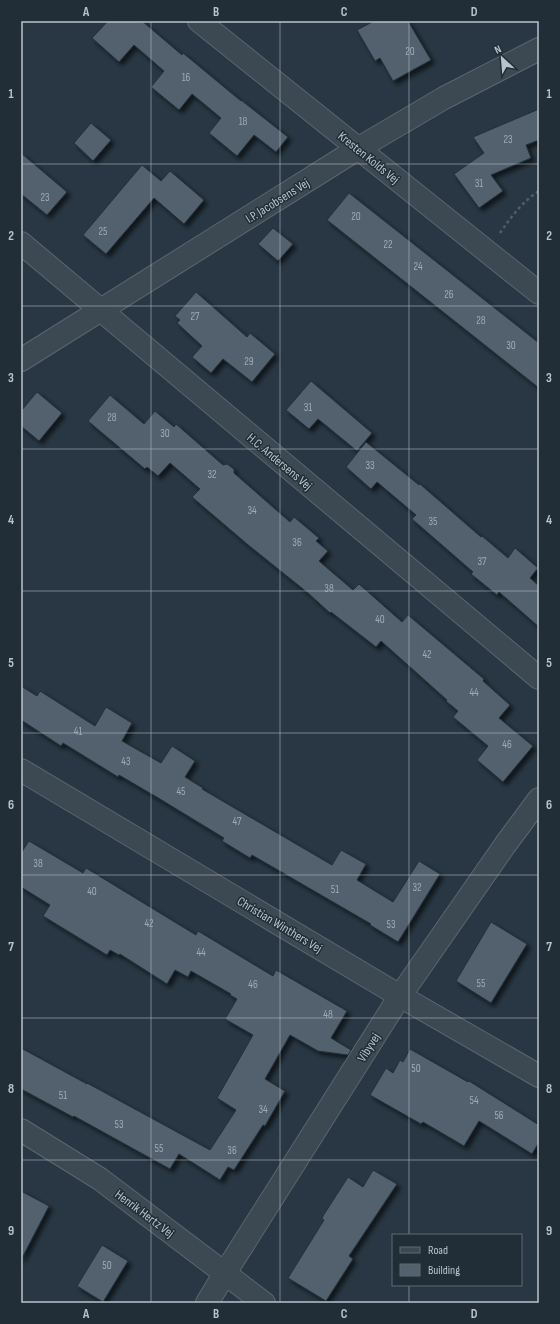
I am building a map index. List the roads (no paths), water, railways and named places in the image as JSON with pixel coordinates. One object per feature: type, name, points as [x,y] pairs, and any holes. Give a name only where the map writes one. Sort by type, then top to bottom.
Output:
[{"type":"street","name":"Kresten Kolds Vej","points":[[199,21],[539,293]]},
{"type":"street","name":"I.P. Jacobsens Vej","points":[[21,360],[359,148],[444,98],[539,49]]},
{"type":"street","name":"H.C. Andersens Vej","points":[[21,243],[539,678]]},
{"type":"street","name":"Christian Winthers Vej","points":[[21,770],[400,996],[539,1076]]},
{"type":"street","name":"Vibyvej","points":[[207,1303],[225,1272],[400,996],[539,798]]},
{"type":"street","name":"Henrik Hertz Vej","points":[[21,1130],[100,1179],[225,1272],[264,1303]]}]
